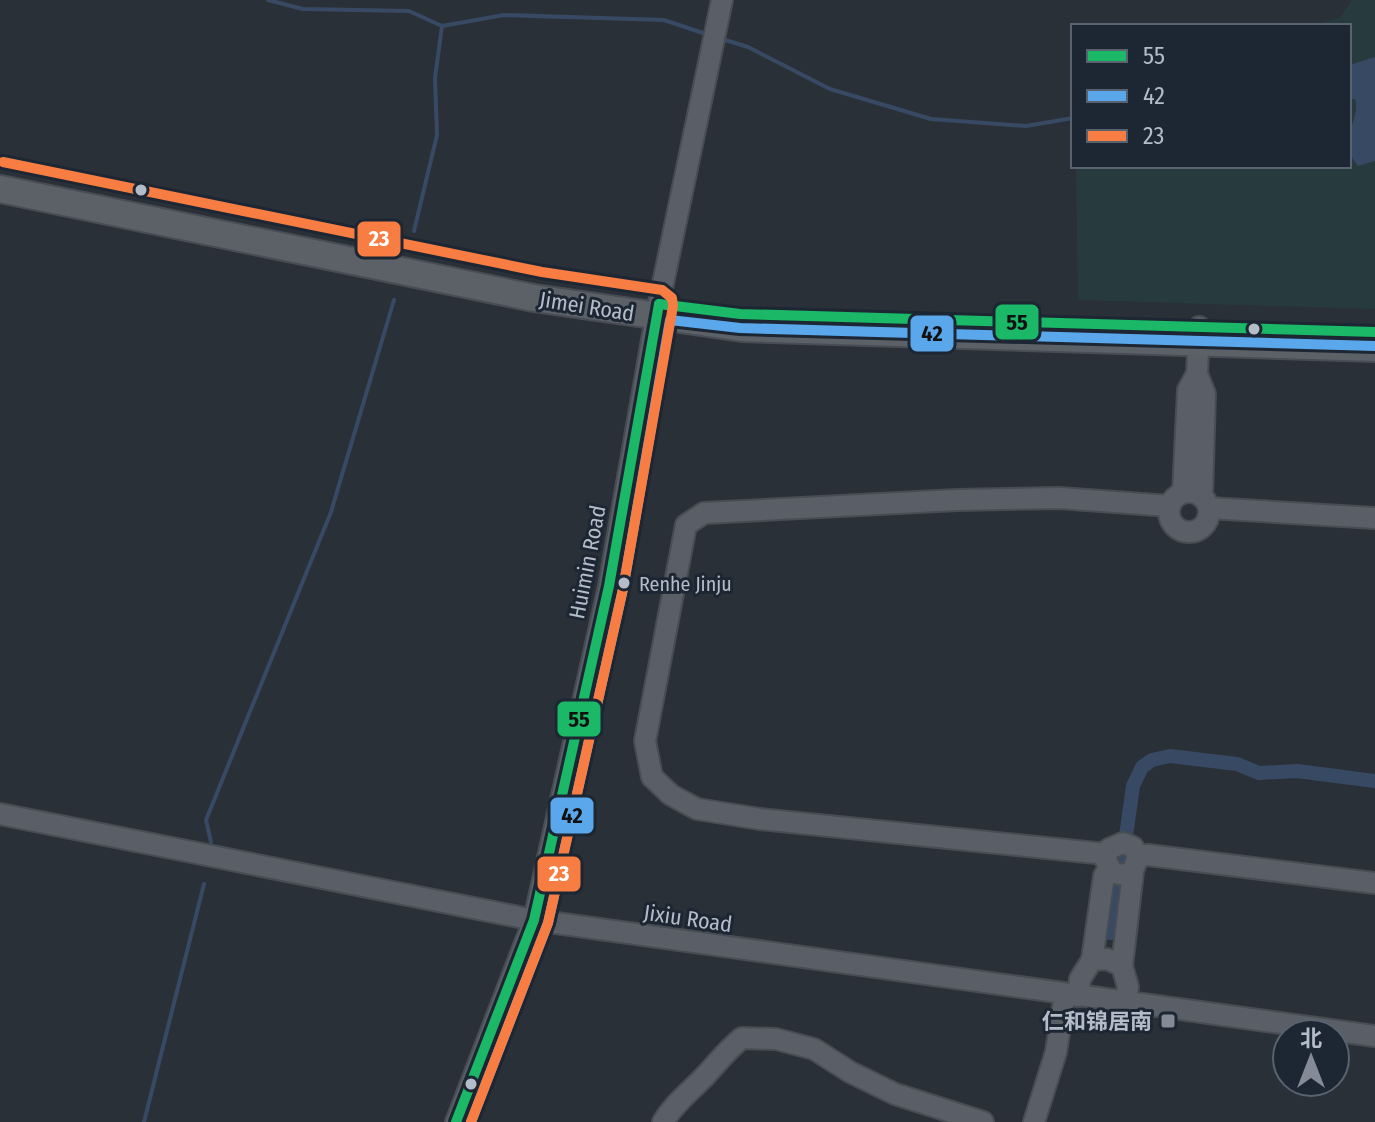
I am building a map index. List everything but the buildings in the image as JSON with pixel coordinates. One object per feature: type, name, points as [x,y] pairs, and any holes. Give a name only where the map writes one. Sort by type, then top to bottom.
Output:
[{"type":"main road","name":"Jimei Road","points":[[0,176],[658,311]]},
{"type":"main road","name":"Jimei Road","points":[[0,189],[534,298],[658,311],[1199,334],[1375,348]]},
{"type":"main road","name":"Jimei Road","points":[[1199,334],[1375,332]]},
{"type":"street","name":"Huimin Road","points":[[456,1122],[534,920],[609,586],[658,311],[721,5]]},
{"type":"street","points":[[1191,501],[1205,394],[1197,374],[1199,334]]},
{"type":"street","points":[[1375,518],[1191,501],[1044,498],[704,513],[686,525],[645,741],[652,777],[671,795],[697,809],[1108,862],[1118,875],[1148,855],[1375,883]]},
{"type":"street","name":"Jixiu Road","points":[[0,814],[534,920],[1375,1036]]},
{"type":"street","points":[[1034,1122],[1071,995],[1092,960],[1104,876],[1113,846],[1123,843],[1133,847],[1135,864],[1122,966],[1128,987],[1125,1003]]},
{"type":"street","points":[[1092,960],[1107,959],[1122,966]]},
{"type":"street","points":[[663,1122],[673,1105],[742,1038],[776,1039],[814,1049],[850,1072],[895,1094],[983,1122]]},
{"type":"green space","points":[[1352,0],[1375,0],[1375,309],[1078,300],[1076,168],[1351,168],[1351,24],[1315,24],[1340,18]]},
{"type":"water","points":[[1375,57],[1375,161],[1358,166],[1351,153],[1351,130],[1356,107],[1355,99],[1351,99],[1351,64]]},
{"type":"waterway","points":[[268,0],[303,9],[409,11],[442,26],[504,15],[664,20],[706,34]]},
{"type":"waterway","points":[[414,231],[437,135],[435,78],[442,26]]},
{"type":"waterway","points":[[722,39],[748,47],[830,89],[931,119],[1026,126],[1071,118]]},
{"type":"waterway","points":[[211,842],[206,820],[331,512],[394,300]]},
{"type":"waterway","points":[[1126,836],[1133,786],[1142,767],[1152,760],[1170,756],[1237,764],[1259,773],[1297,771],[1375,781]]},
{"type":"waterway","points":[[1121,868],[1124,851]]},
{"type":"waterway","points":[[1110,933],[1118,882]]},
{"type":"waterway","points":[[144,1122],[204,884]]},
{"type":"transit line","name":"23","points":[[3,162],[542,272],[662,290],[672,298],[623,589],[548,923],[471,1122]]},
{"type":"transit line","name":"55","points":[[659,304],[740,314],[1375,332]]},
{"type":"transit line","name":"55","points":[[456,1122],[534,920],[609,586],[659,304]]},
{"type":"transit line","name":"42","points":[[471,1122],[548,923],[623,589],[670,320],[740,328],[1375,346]]},
{"type":"place","name":"Renhe Jinju","points":[[624,583]]},
{"type":"place","name":"仁和锦居南","points":[[1168,1021]]}]
